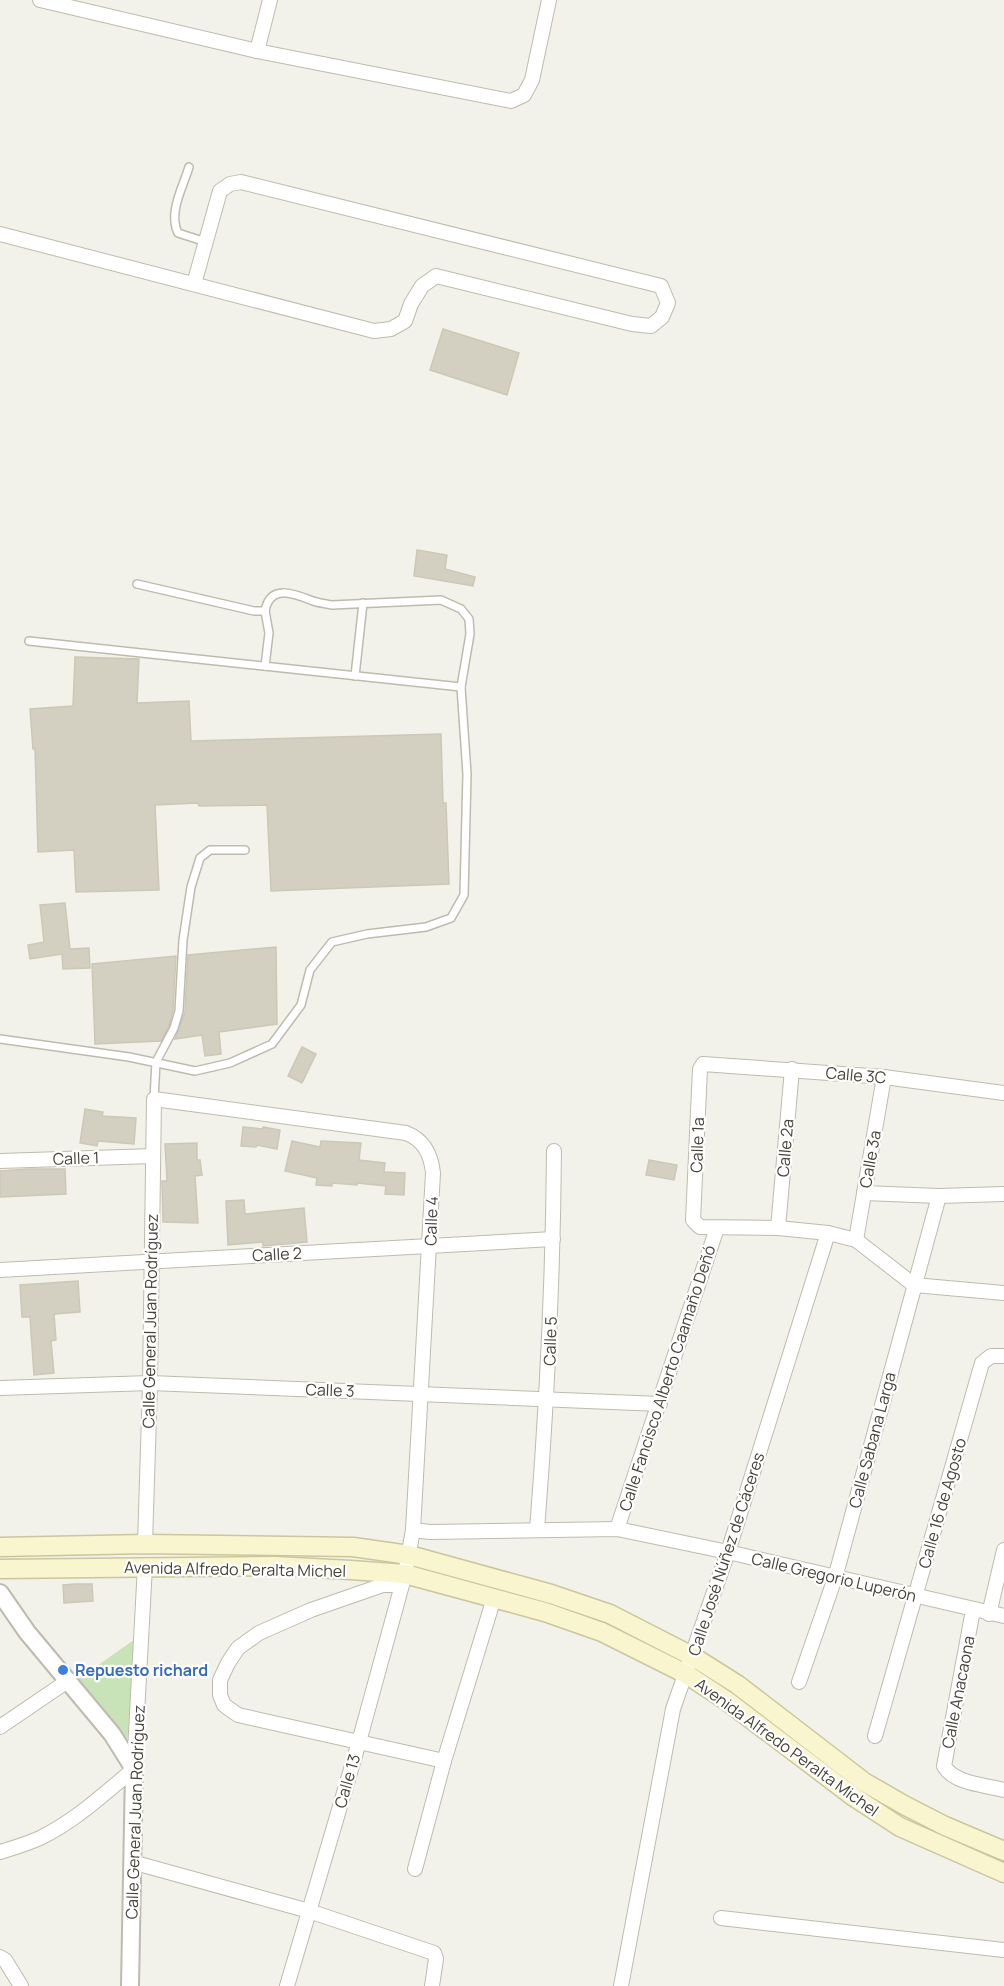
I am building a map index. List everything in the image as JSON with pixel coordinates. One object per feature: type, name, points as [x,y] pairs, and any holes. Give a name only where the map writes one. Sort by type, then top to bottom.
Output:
[{"type":"main road","name":"Avenida Alfredo Peralta Michel","points":[[0,1547],[145,1544],[353,1546],[409,1555],[551,1594],[610,1614],[692,1656],[738,1685],[864,1782],[945,1826],[1004,1851]]},
{"type":"main road","name":"Avenida Alfredo Peralta Michel","points":[[0,1569],[274,1566],[403,1580],[494,1598],[545,1612],[602,1632],[686,1674],[727,1701],[854,1797],[900,1827],[1004,1873]]},
{"type":"street","points":[[40,0],[257,51],[511,101],[524,95],[532,80],[549,0]]},
{"type":"street","points":[[257,51],[270,0]]},
{"type":"street","points":[[0,234],[374,332],[391,329],[405,321],[411,304],[422,286],[436,276],[632,324],[651,326],[662,317],[668,303],[661,286],[241,182],[230,184],[220,191],[194,284]]},
{"type":"street","name":"Calle 3C","points":[[706,1063],[884,1077],[1004,1093]]},
{"type":"street","name":"Calle 1a","points":[[700,1227],[694,1222],[694,1209],[700,1070],[701,1066],[706,1063]]},
{"type":"street","name":"Calle 2a","points":[[778,1228],[792,1069]]},
{"type":"street","name":"Calle 3a","points":[[856,1240],[884,1077]]},
{"type":"street","name":"Calle General Juan Rodríguez","points":[[145,1544],[154,1099]]},
{"type":"street","name":"Calle 4","points":[[154,1099],[406,1133],[413,1135],[423,1144],[431,1161],[433,1173],[430,1246],[413,1530],[403,1580]]},
{"type":"street","name":"Calle 5","points":[[537,1530],[547,1398],[554,1151]]},
{"type":"street","name":"Calle 1","points":[[0,1161],[153,1156]]},
{"type":"street","points":[[864,1193],[939,1196],[1004,1194]]},
{"type":"street","name":"Calle Sabana Larga","points":[[800,1682],[835,1578],[939,1196]]},
{"type":"street","name":"Calle Fancisco Alberto Caamaño Deñó","points":[[700,1227],[778,1228],[828,1233],[856,1240],[914,1285]]},
{"type":"street","name":"Calle Fancisco Alberto Caamaño Deñó","points":[[617,1529],[717,1228]]},
{"type":"street","name":"Calle José Núñez de Cáceres","points":[[621,1986],[672,1709],[728,1552],[828,1233]]},
{"type":"street","name":"Calle 2","points":[[0,1270],[553,1239]]},
{"type":"street","points":[[914,1285],[1004,1293]]},
{"type":"street","name":"Calle 16 de Agosto","points":[[875,1736],[982,1363],[991,1356],[1004,1356]]},
{"type":"street","name":"Calle 3","points":[[0,1388],[150,1383],[660,1404]]},
{"type":"street","name":"Calle Gregorio Luperón","points":[[413,1530],[430,1532],[617,1529],[728,1552],[1004,1617]]},
{"type":"street","points":[[989,1614],[1004,1550]]},
{"type":"street","name":"Calle General Juan Rodríguez","points":[[130,1986],[134,1769],[145,1566]]},
{"type":"street","points":[[403,1580],[311,1610],[259,1633],[238,1648],[228,1663],[220,1680],[220,1695],[224,1705],[238,1715],[444,1761]]},
{"type":"street","name":"Calle 13","points":[[287,1986],[359,1742],[403,1580]]},
{"type":"street","points":[[0,1593],[27,1632],[112,1734],[134,1769],[66,1823],[38,1839],[0,1852]]},
{"type":"street","points":[[415,1869],[444,1761],[494,1598]]},
{"type":"street","name":"Calle Anacaona","points":[[973,1610],[944,1766],[948,1773],[956,1778],[1004,1790]]},
{"type":"street","points":[[0,1727],[69,1680]]},
{"type":"street","points":[[132,1862],[309,1911],[434,1953],[436,1959],[432,1986]]},
{"type":"street","points":[[721,1918],[1004,1950]]},
{"type":"street","points":[[0,1957],[5,1960],[21,1986]]},
{"type":"lane","points":[[189,167],[173,217],[174,226],[178,233],[206,242]]},
{"type":"lane","points":[[137,584],[246,610],[265,611]]},
{"type":"lane","points":[[0,1039],[129,1057],[195,1071],[230,1063],[272,1044],[301,1005],[310,970],[332,942],[368,934],[426,927],[451,918],[464,895],[467,774],[461,687],[470,633],[469,619],[461,609],[441,600],[324,603],[287,592],[277,594],[269,600],[265,611],[269,633],[265,666]]},
{"type":"lane","points":[[355,676],[363,603]]},
{"type":"lane","points":[[29,641],[461,687]]},
{"type":"lane","points":[[154,1099],[156,1062],[174,1028],[179,1011],[183,940],[191,887],[200,858],[210,850],[245,850]]},
{"type":"green space","points":[[138,1637],[126,1751],[77,1680]]},
{"type":"building","points":[[443,329],[519,353],[507,395],[430,370]]},
{"type":"building","points":[[417,550],[447,555],[445,569],[475,577],[473,586],[414,576]]},
{"type":"building","points":[[75,657],[139,659],[137,703],[189,701],[191,741],[441,734],[449,884],[271,891],[267,805],[199,806],[198,803],[155,805],[159,890],[76,892],[74,850],[38,852],[35,748],[33,749],[30,709],[73,706]]},
{"type":"building","points":[[65,903],[70,949],[89,948],[90,968],[63,969],[62,954],[30,959],[28,945],[44,942],[40,905]]},
{"type":"building","points":[[276,947],[277,1024],[219,1032],[221,1054],[205,1056],[202,1035],[175,1039],[185,1012],[188,955]]},
{"type":"building","points":[[176,956],[173,1010],[169,1026],[161,1041],[95,1044],[92,964]]},
{"type":"building","points":[[302,1047],[316,1054],[302,1083],[288,1076]]},
{"type":"building","points":[[85,1109],[103,1112],[102,1116],[136,1118],[134,1144],[98,1141],[97,1146],[80,1143]]},
{"type":"building","points":[[243,1127],[280,1130],[277,1149],[257,1145],[256,1147],[241,1146]]},
{"type":"building","points":[[292,1141],[320,1147],[321,1141],[361,1143],[359,1160],[385,1163],[384,1172],[405,1173],[404,1195],[385,1194],[386,1186],[357,1183],[357,1185],[332,1183],[332,1186],[316,1185],[317,1178],[285,1171]]},
{"type":"building","points":[[197,1143],[197,1160],[200,1160],[202,1175],[195,1176],[198,1223],[163,1222],[162,1181],[167,1181],[165,1144]]},
{"type":"building","points":[[649,1160],[677,1165],[674,1180],[646,1175]]},
{"type":"building","points":[[65,1169],[66,1194],[0,1197],[0,1171]]},
{"type":"building","points":[[244,1200],[245,1214],[304,1208],[307,1242],[263,1246],[263,1242],[228,1245],[226,1201]]},
{"type":"building","points":[[78,1281],[80,1312],[54,1314],[56,1340],[51,1341],[54,1373],[34,1375],[30,1317],[22,1317],[20,1285]]},
{"type":"building","points":[[92,1584],[93,1601],[64,1603],[63,1585]]},
{"type":"place","name":"Repuesto richard","points":[[63,1670]]}]
